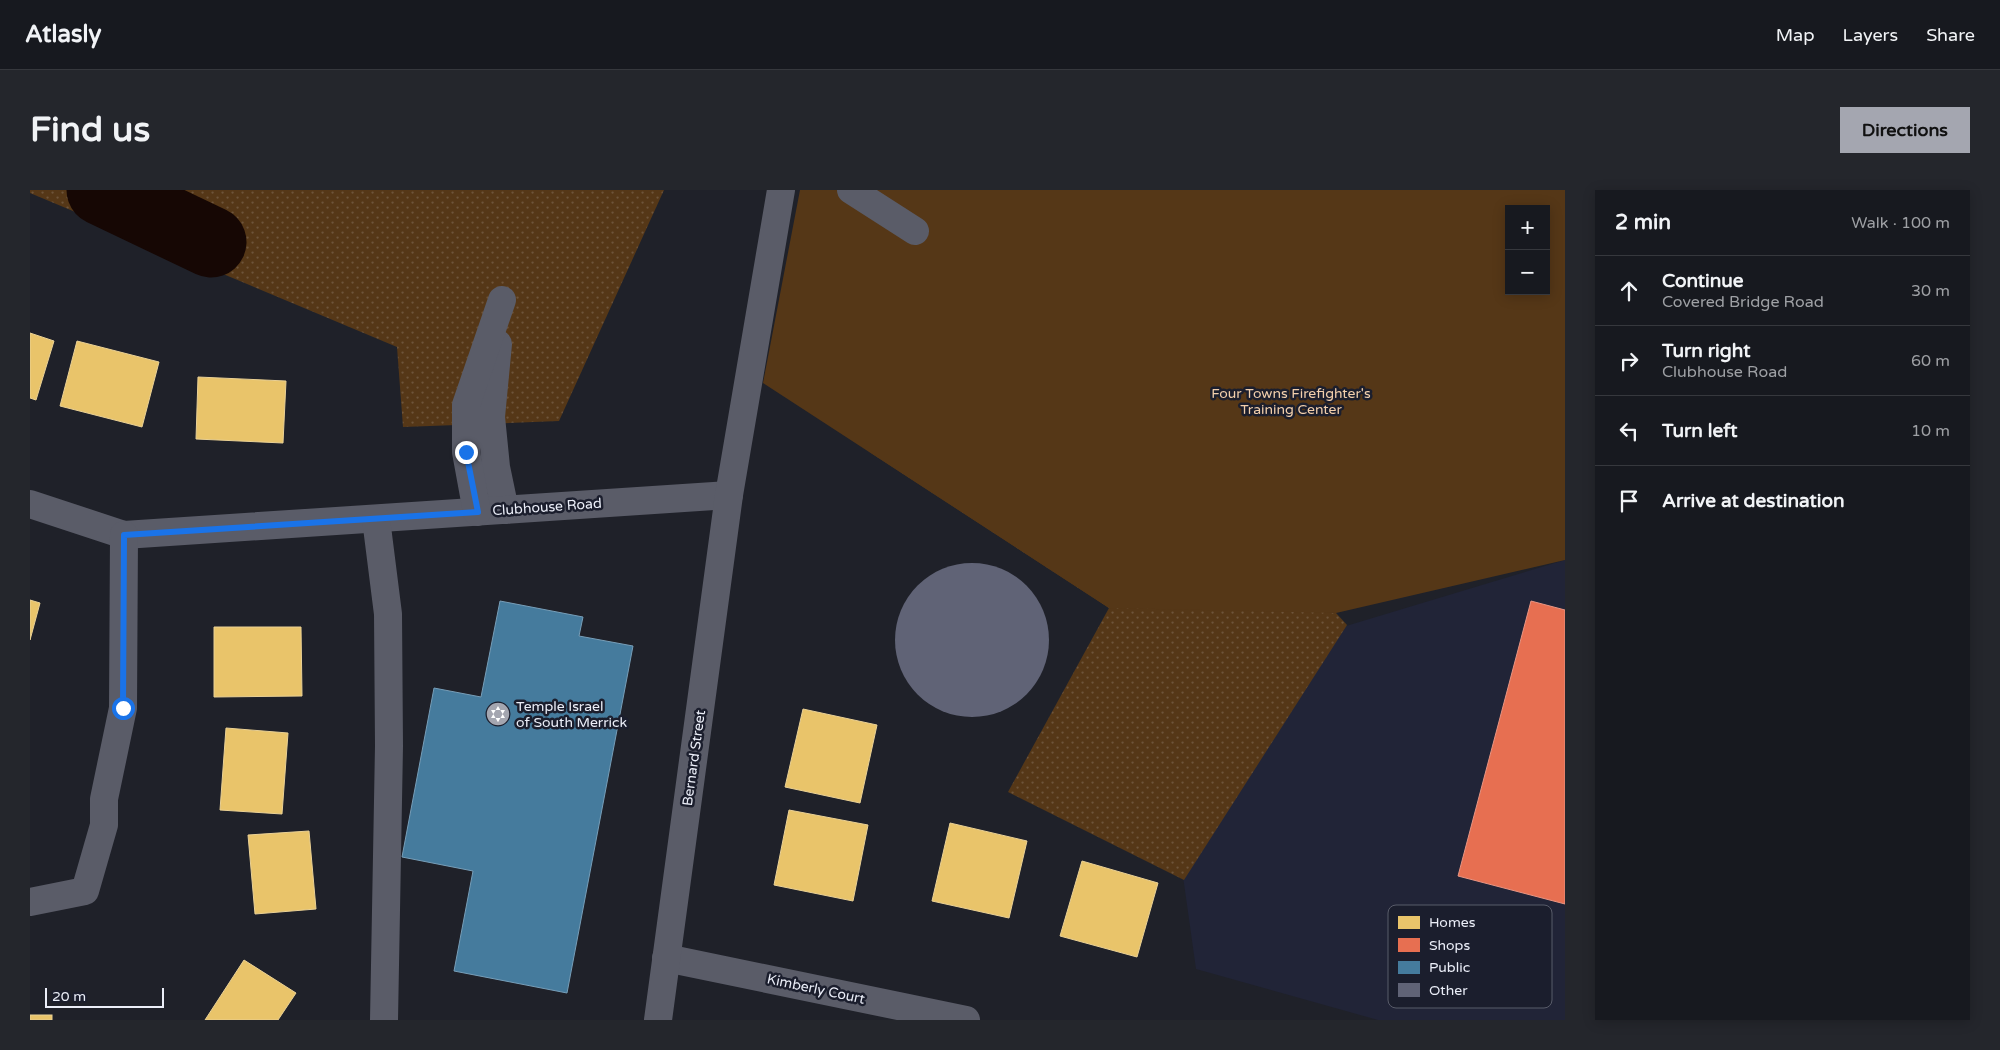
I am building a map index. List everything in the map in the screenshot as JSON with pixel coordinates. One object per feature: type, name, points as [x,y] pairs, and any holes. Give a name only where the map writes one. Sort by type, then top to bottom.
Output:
[{"type":"street","points":[[730,495],[781,190]]},
{"type":"street","points":[[851,190],[916,231]]},
{"type":"street","points":[[478,512],[466,452],[466,405],[502,300],[491,417],[496,467],[505,510]]},
{"type":"street","name":"Clubhouse Road","points":[[30,504],[124,535],[730,495]]},
{"type":"street","name":"Bernard Street","points":[[658,1020],[730,495]]},
{"type":"street","points":[[376,519],[388,614],[389,746],[384,1020]]},
{"type":"street","points":[[30,902],[85,891],[104,826],[104,800],[123,708],[124,535]]},
{"type":"street","name":"Kimberly Court","points":[[666,958],[966,1020]]},
{"type":"shaded area","points":[[1565,560],[1565,1020],[1378,1020],[1196,969],[1180,855],[1313,636]]},
{"type":"green space","points":[[30,190],[664,190],[559,421],[403,427],[397,347],[30,193]]},
{"type":"green space","name":"Four Towns Firefighter's Training Center","points":[[800,190],[1565,190],[1565,560],[1336,613],[1109,608],[763,383]]},
{"type":"green space","points":[[868,451],[1165,590],[1336,613],[1347,625],[1184,880],[1008,792],[1109,608]]},
{"type":"building: Homes","points":[[30,333],[54,341],[36,400],[30,398]]},
{"type":"building: Homes","points":[[77,341],[159,362],[142,427],[60,406]]},
{"type":"building: Homes","points":[[198,377],[286,381],[283,443],[196,439]]},
{"type":"building: Homes","points":[[30,600],[40,603],[30,640]]},
{"type":"building: Homes","points":[[214,627],[301,627],[302,696],[214,697]]},
{"type":"building: Homes","points":[[803,709],[877,725],[860,803],[785,787]]},
{"type":"building: Homes","points":[[226,728],[288,733],[282,814],[220,810]]},
{"type":"building: Homes","points":[[789,810],[868,825],[853,901],[774,885]]},
{"type":"building: Homes","points":[[950,823],[1027,841],[1009,918],[932,901]]},
{"type":"building: Homes","points":[[309,831],[316,909],[255,914],[248,835]]},
{"type":"building: Homes","points":[[1082,861],[1158,883],[1137,957],[1060,936]]},
{"type":"building: Homes","points":[[244,960],[296,993],[278,1020],[205,1020]]},
{"type":"building: Homes","points":[[30,1015],[52,1015],[52,1020],[30,1020]]},
{"type":"building: Shops","points":[[1531,601],[1565,610],[1565,904],[1458,876]]},
{"type":"building: Public","points":[[500,601],[583,617],[579,636],[633,646],[567,993],[454,971],[473,871],[402,857],[434,688],[481,697]]},
{"type":"building: Other","points":[[972,563],[987,564],[1002,569],[1027,585],[1043,610],[1048,625],[1048,655],[1043,670],[1027,695],[1002,711],[987,716],[972,717],[957,716],[942,711],[917,695],[901,670],[896,655],[895,640],[896,625],[901,610],[917,585],[942,569],[957,564]]},
{"type":"waterway","points":[[102,190],[211,242]]},
{"type":"place","name":"Temple Israel of South Merrick","points":[[498,714]]},
{"type":"route","points":[[123,708],[124,535],[478,512],[466,452]]}]
